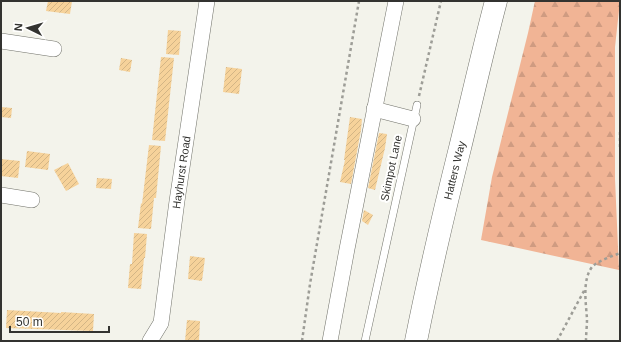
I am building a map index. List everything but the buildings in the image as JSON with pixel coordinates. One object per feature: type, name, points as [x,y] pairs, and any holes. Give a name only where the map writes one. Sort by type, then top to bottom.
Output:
[{"type":"main road","name":"Hatters Way","points":[[416,341],[446,207],[496,1]]},
{"type":"street","name":"Hayhurst Road","points":[[150,341],[160,323],[207,1]]},
{"type":"street","points":[[330,341],[396,1]]},
{"type":"street","points":[[1,41],[54,49]]},
{"type":"street","points":[[374,109],[415,112]]},
{"type":"street","points":[[1,195],[32,200]]},
{"type":"lane","name":"Skimpot Lane","points":[[365,341],[415,112]]},
{"type":"path","points":[[302,341],[310,284],[359,1]]},
{"type":"path","points":[[415,112],[441,1]]},
{"type":"path","points":[[620,132],[620,148]]},
{"type":"path","points":[[557,341],[585,289],[592,267],[609,257],[620,253]]},
{"type":"path","points":[[585,289],[587,321],[586,341]]},
{"type":"green space","points":[[535,1],[620,1],[615,47],[615,179],[619,270],[481,240],[492,177]]}]
